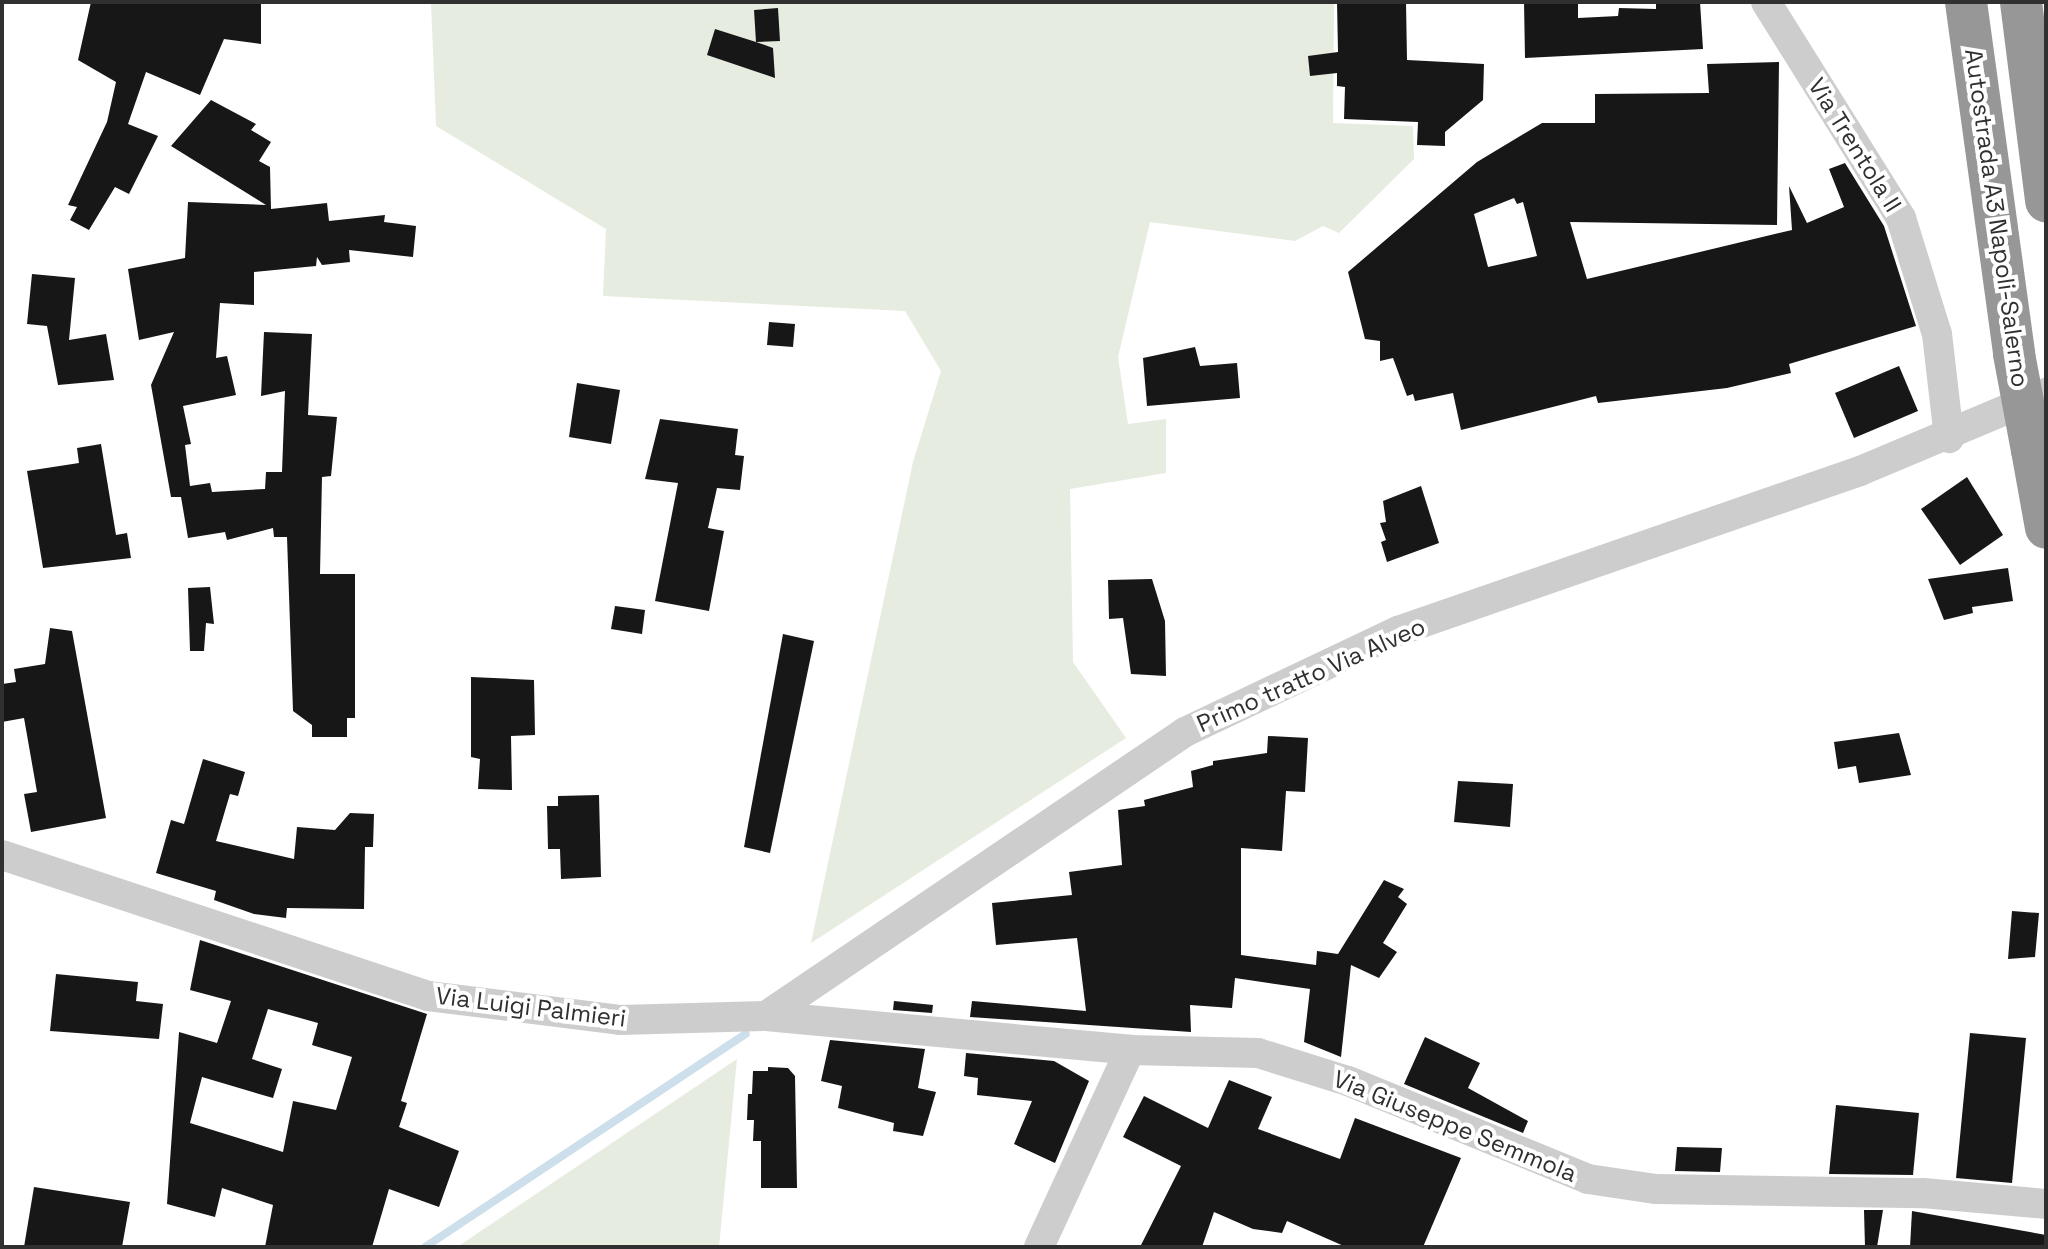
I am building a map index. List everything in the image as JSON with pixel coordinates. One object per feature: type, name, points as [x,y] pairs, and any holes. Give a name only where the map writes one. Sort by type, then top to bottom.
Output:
[{"type":"highway","name":"Autostrada A3 Napoli-Salerno","points":[[1966,2],[2014,354],[2046,528]]},
{"type":"highway","points":[[2021,2],[2046,201]]},
{"type":"street","name":"Via Trentola II","points":[[1766,2],[1901,218],[1937,334],[1949,438]]},
{"type":"street","name":"Primo tratto Via Alveo","points":[[766,1016],[1185,732],[1398,631],[1949,438],[2046,393]]},
{"type":"street","name":"Via Luigi Palmieri","points":[[2,855],[428,996],[620,1020],[766,1016],[1130,1050]]},
{"type":"street","name":"Via Giuseppe Semmola","points":[[1130,1050],[1258,1053],[1348,1081],[1588,1179],[1656,1189],[1923,1193],[2046,1204]]},
{"type":"street","points":[[1039,1247],[1130,1050]]},
{"type":"shaded area","points":[[431,2],[1334,2],[1333,123],[1413,126],[1414,159],[1339,233],[1323,226],[1295,241],[1150,222],[1118,357],[1128,424],[1166,419],[1166,473],[1070,489],[1073,662],[1126,738],[811,943],[913,462],[941,371],[905,311],[603,296],[606,229],[436,126]]},
{"type":"shaded area","points":[[737,1059],[719,1247],[457,1247]]},
{"type":"building","points":[[91,2],[261,2],[261,44],[224,39],[200,95],[146,72],[128,124],[158,136],[129,194],[115,187],[89,230],[70,220],[77,207],[68,205],[107,122],[116,82],[78,60]]},
{"type":"building","points":[[1337,2],[1406,2],[1407,60],[1484,64],[1483,100],[1445,132],[1445,146],[1417,145],[1418,122],[1344,119],[1345,87],[1337,86],[1337,73],[1310,76],[1308,56],[1338,52]]},
{"type":"building","points":[[1524,2],[1578,2],[1578,18],[1618,16],[1619,8],[1656,9],[1656,2],[1700,2],[1703,49],[1525,58]]},
{"type":"building","points":[[778,8],[780,41],[756,42],[754,10]]},
{"type":"building","points":[[715,29],[773,48],[775,78],[707,55]]},
{"type":"building","points":[[1779,62],[1777,225],[1570,222],[1587,279],[1792,230],[1789,186],[1807,223],[1844,207],[1829,169],[1845,163],[1884,226],[1916,326],[1789,364],[1791,373],[1727,388],[1598,403],[1596,396],[1461,430],[1453,393],[1415,401],[1413,394],[1407,396],[1393,358],[1380,361],[1380,341],[1365,339],[1348,272],[1477,162],[1542,123],[1595,123],[1595,94],[1709,93],[1707,64]],"holes":[[[1514,198],[1517,204],[1523,202],[1537,256],[1488,267],[1474,214]]]},
{"type":"building","points":[[211,100],[256,124],[251,130],[271,142],[259,161],[270,167],[271,209],[327,203],[329,221],[385,215],[384,222],[416,226],[413,257],[349,250],[350,262],[322,265],[317,257],[316,266],[254,272],[254,305],[220,303],[216,358],[227,356],[236,395],[183,406],[191,444],[185,445],[190,486],[210,483],[212,492],[265,489],[266,472],[282,472],[285,391],[261,396],[264,332],[312,334],[308,415],[337,417],[331,476],[322,477],[320,574],[355,574],[355,718],[347,718],[347,737],[312,737],[312,725],[293,711],[287,537],[274,537],[273,528],[227,540],[225,532],[188,538],[181,497],[171,497],[151,385],[174,332],[139,340],[128,269],[185,258],[188,202],[266,205],[171,146]]},
{"type":"building","points":[[32,274],[75,278],[69,340],[106,334],[114,380],[58,385],[47,326],[27,324]]},
{"type":"building","points":[[769,322],[795,324],[793,347],[767,345]]},
{"type":"building","points":[[1195,347],[1200,366],[1237,363],[1240,398],[1147,406],[1143,358]]},
{"type":"building","points":[[1899,366],[1918,411],[1854,438],[1835,393]]},
{"type":"building","points":[[577,383],[620,390],[611,444],[569,437]]},
{"type":"building","points":[[660,419],[738,429],[735,455],[744,456],[740,490],[717,488],[708,528],[724,531],[709,611],[655,601],[678,483],[645,479]]},
{"type":"building","points":[[101,444],[116,535],[127,533],[131,558],[43,568],[27,471],[79,463],[77,448]]},
{"type":"building","points":[[1967,477],[2003,535],[1960,565],[1921,509]]},
{"type":"building","points":[[1421,486],[1439,543],[1387,562],[1381,542],[1386,540],[1380,523],[1386,522],[1383,501]]},
{"type":"building","points":[[2008,568],[2013,601],[1972,607],[1973,613],[1944,620],[1928,579]]},
{"type":"building","points":[[1152,579],[1165,621],[1166,676],[1131,674],[1123,618],[1109,619],[1108,580]]},
{"type":"building","points":[[210,587],[214,624],[206,623],[204,651],[190,651],[188,588]]},
{"type":"building","points":[[615,606],[645,610],[642,634],[611,629]]},
{"type":"building","points":[[50,628],[72,631],[106,818],[31,832],[24,794],[37,792],[24,718],[2,722],[2,684],[16,682],[14,669],[45,664]]},
{"type":"building","points":[[783,634],[814,641],[770,853],[744,847]]},
{"type":"building","points":[[471,677],[534,680],[535,735],[511,736],[512,790],[478,789],[480,759],[471,757]]},
{"type":"building","points":[[1899,733],[1911,775],[1859,783],[1856,766],[1838,769],[1834,742]]},
{"type":"building","points":[[1268,736],[1308,738],[1305,792],[1286,791],[1282,851],[1241,848],[1241,955],[1316,965],[1317,951],[1338,954],[1384,880],[1404,889],[1398,897],[1407,904],[1383,943],[1397,952],[1379,978],[1351,965],[1341,1057],[1304,1042],[1310,989],[1235,978],[1232,1008],[1190,1005],[1191,1032],[970,1017],[972,1001],[1086,1011],[1077,938],[996,945],[992,903],[1072,895],[1069,872],[1122,865],[1118,810],[1145,806],[1144,800],[1193,787],[1191,771],[1213,765],[1213,761],[1267,753]]},
{"type":"building","points":[[203,759],[245,772],[238,796],[230,794],[216,841],[294,859],[297,827],[335,830],[350,813],[374,814],[373,847],[365,847],[364,909],[287,908],[286,918],[254,914],[214,900],[216,891],[156,873],[171,820],[184,824]]},
{"type":"building","points":[[1458,781],[1513,784],[1510,827],[1454,822]]},
{"type":"building","points":[[599,795],[601,877],[561,879],[560,849],[548,849],[547,806],[558,806],[558,796]]},
{"type":"building","points":[[2012,911],[2039,913],[2035,957],[2008,959]]},
{"type":"building","points":[[200,940],[427,1014],[401,1101],[407,1103],[399,1127],[459,1151],[439,1207],[389,1189],[372,1247],[265,1247],[273,1205],[222,1188],[215,1217],[167,1204],[179,1032],[217,1043],[231,1001],[190,990]],"holes":[[[268,1009],[318,1023],[312,1045],[352,1057],[336,1110],[293,1101],[283,1152],[190,1123],[202,1077],[273,1098],[282,1069],[252,1059]]]},
{"type":"building","points":[[56,974],[138,982],[136,1001],[163,1004],[159,1039],[50,1031]]},
{"type":"building","points":[[894,1001],[933,1005],[932,1013],[893,1010]]},
{"type":"building","points":[[1970,1033],[2026,1038],[2012,1183],[1956,1178]]},
{"type":"building","points":[[1425,1037],[1480,1063],[1468,1088],[1528,1121],[1523,1133],[1404,1084]]},
{"type":"building","points":[[830,1040],[925,1049],[918,1088],[936,1092],[923,1136],[893,1131],[894,1123],[838,1108],[842,1086],[821,1081]]},
{"type":"building","points":[[966,1053],[1054,1061],[1089,1081],[1055,1163],[1014,1144],[1032,1101],[977,1095],[978,1078],[964,1076]]},
{"type":"building","points":[[768,1067],[788,1068],[795,1076],[797,1188],[761,1188],[761,1141],[753,1141],[754,1120],[747,1120],[748,1094],[752,1094],[753,1071],[768,1071]]},
{"type":"building","points":[[1229,1080],[1272,1097],[1258,1129],[1340,1159],[1355,1118],[1461,1158],[1423,1247],[1346,1247],[1287,1221],[1282,1233],[1253,1229],[1214,1212],[1202,1247],[1140,1247],[1181,1166],[1123,1137],[1144,1096],[1208,1128]]},
{"type":"building","points":[[1836,1105],[1919,1113],[1913,1175],[1829,1174]]},
{"type":"building","points":[[1677,1147],[1722,1148],[1720,1172],[1675,1171]]},
{"type":"building","points":[[34,1187],[130,1202],[122,1247],[24,1247]]},
{"type":"building","points":[[1864,1210],[1883,1210],[1877,1247],[1865,1247]]},
{"type":"building","points":[[1912,1211],[2046,1235],[2046,1247],[1910,1247]]},
{"type":"waterway","points":[[425,1247],[746,1034]]}]
